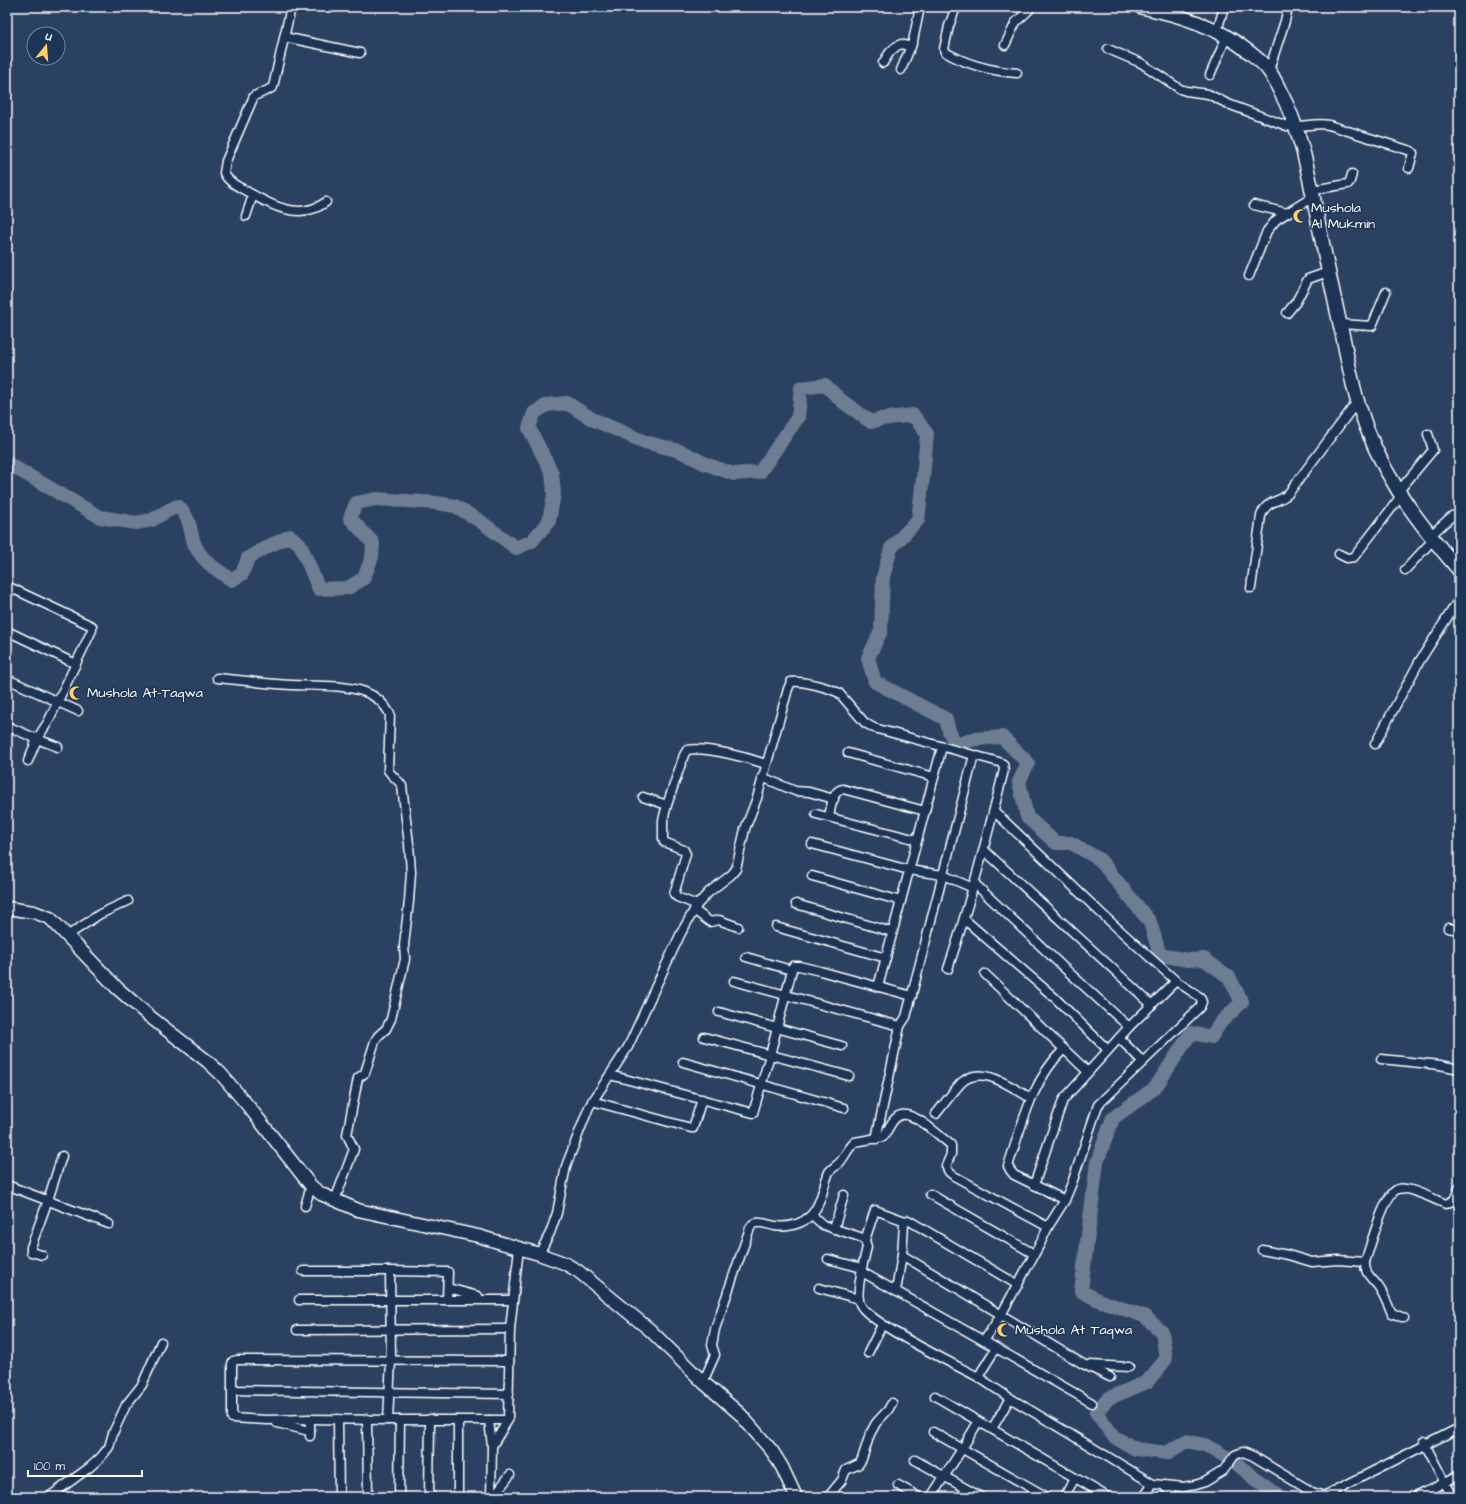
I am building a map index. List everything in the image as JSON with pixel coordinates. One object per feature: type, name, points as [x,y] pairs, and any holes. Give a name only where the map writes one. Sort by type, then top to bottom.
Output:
[{"type":"main road","points":[[1141,7],[1160,9],[1194,21],[1222,34],[1254,56],[1269,70],[1297,127],[1313,194],[1328,272],[1357,402],[1374,448],[1399,494],[1432,538],[1459,570]]},
{"type":"street","points":[[291,7],[273,87],[254,96],[224,168],[224,173],[229,180],[253,195],[281,208],[293,211],[313,210],[326,202]]},
{"type":"street","points":[[901,70],[911,47],[920,7]]},
{"type":"street","points":[[956,7],[949,26],[944,49],[945,52],[979,67],[1017,74]]},
{"type":"street","points":[[1005,45],[1016,22],[1029,10],[1030,7]]},
{"type":"street","points":[[1210,75],[1222,34],[1224,7]]},
{"type":"street","points":[[1269,70],[1288,7]]},
{"type":"street","points":[[284,37],[360,53]]},
{"type":"street","points":[[883,63],[891,49],[896,46],[900,44],[911,47]]},
{"type":"street","points":[[1108,50],[1130,58],[1180,89],[1208,94],[1228,104],[1287,126],[1297,127],[1319,123],[1329,124],[1412,151],[1409,168]]},
{"type":"street","points":[[1249,276],[1267,230],[1276,220],[1313,194],[1348,184],[1352,174]]},
{"type":"street","points":[[246,216],[253,195]]},
{"type":"street","points":[[1254,205],[1287,213]]},
{"type":"street","points":[[1287,313],[1296,302],[1308,279],[1328,272]]},
{"type":"street","points":[[1340,324],[1372,326],[1386,292]]},
{"type":"street","points":[[1251,588],[1261,516],[1264,509],[1268,504],[1285,497],[1288,494],[1357,402]]},
{"type":"street","points":[[1339,554],[1347,558],[1354,557],[1399,494],[1433,450],[1428,434]]},
{"type":"street","points":[[1405,570],[1452,516]]},
{"type":"street","points":[[7,586],[92,626],[58,702],[37,739],[28,761]]},
{"type":"street","points":[[1375,744],[1419,662],[1459,599]]},
{"type":"street","points":[[7,631],[76,664]]},
{"type":"street","points":[[7,678],[78,711]]},
{"type":"street","points":[[217,678],[350,688],[365,692],[378,699],[386,707],[390,714],[388,770],[391,776],[399,781],[402,786],[411,872],[410,901],[404,945],[405,959],[391,1019],[386,1029],[375,1041],[365,1073],[358,1078],[347,1135],[354,1149],[335,1200]]},
{"type":"street","points":[[539,1254],[550,1233],[557,1213],[566,1166],[592,1101],[628,1047],[695,907],[709,892],[736,870],[745,829],[762,778],[789,684],[794,681],[833,690],[839,693],[862,720],[874,728],[1001,763],[1004,767],[984,850],[948,969]]},
{"type":"street","points":[[7,726],[58,747]]},
{"type":"street","points":[[878,987],[942,747]]},
{"type":"street","points":[[738,927],[719,920],[710,922],[695,907],[674,894],[686,854],[684,850],[664,842],[662,820],[666,805],[687,750],[734,754],[766,764]]},
{"type":"street","points":[[848,753],[934,777]]},
{"type":"street","points":[[876,1139],[900,1026],[906,1017],[912,996],[974,755]]},
{"type":"street","points":[[762,778],[795,791],[809,792],[834,799]]},
{"type":"street","points":[[829,817],[836,792],[839,789],[925,811]]},
{"type":"street","points":[[643,797],[666,805]]},
{"type":"street","points":[[984,1341],[1001,1315],[1048,1227],[1065,1200],[1098,1105],[1200,1007],[1202,1002],[1200,997],[1176,981],[994,811]]},
{"type":"street","points":[[816,814],[917,840]]},
{"type":"street","points":[[812,844],[909,870],[943,875],[974,886],[1129,1027]]},
{"type":"street","points":[[984,850],[1152,1005]]},
{"type":"street","points":[[812,876],[901,902]]},
{"type":"street","points":[[67,936],[100,914],[128,901]]},
{"type":"street","points":[[796,904],[892,932]]},
{"type":"street","points":[[7,908],[42,914],[50,918],[117,988],[221,1074],[250,1107],[311,1186],[321,1194],[358,1210],[478,1236],[539,1254],[564,1263],[592,1282],[650,1330],[703,1382],[740,1414],[772,1451],[782,1467],[796,1497]]},
{"type":"street","points":[[964,919],[1054,997],[1108,1050]]},
{"type":"street","points":[[776,926],[886,958]]},
{"type":"street","points":[[1448,928],[1459,930]]},
{"type":"street","points":[[746,957],[791,970]]},
{"type":"street","points":[[610,1075],[753,1113],[793,966],[799,966],[912,996]]},
{"type":"street","points":[[985,974],[1087,1071]]},
{"type":"street","points":[[1034,1185],[1062,1100],[1129,1027],[1176,981]]},
{"type":"street","points":[[734,982],[900,1026]]},
{"type":"street","points":[[719,1012],[842,1046]]},
{"type":"street","points":[[704,1037],[849,1076]]},
{"type":"street","points":[[1119,1038],[1143,1062]]},
{"type":"street","points":[[1064,1049],[1043,1074],[1031,1098],[1008,1166],[1014,1175],[1065,1200]]},
{"type":"street","points":[[1381,1059],[1440,1065],[1459,1069]]},
{"type":"street","points":[[683,1062],[844,1108]]},
{"type":"street","points":[[936,1114],[962,1083],[973,1077],[993,1077],[1031,1098]]},
{"type":"street","points":[[592,1101],[693,1128],[702,1099]]},
{"type":"street","points":[[703,1382],[715,1355],[712,1346],[715,1329],[750,1228],[756,1222],[776,1226],[797,1224],[812,1215],[819,1204],[829,1172],[841,1161],[852,1145],[860,1140],[883,1137],[893,1120],[898,1116],[903,1114],[916,1118],[951,1145],[951,1154],[946,1166],[949,1172],[954,1176],[1048,1227]]},
{"type":"street","points":[[42,1256],[33,1253],[30,1249],[62,1156]]},
{"type":"street","points":[[7,1184],[109,1224]]},
{"type":"street","points":[[305,1206],[311,1186]]},
{"type":"street","points":[[1404,1318],[1392,1313],[1381,1290],[1367,1273],[1365,1268],[1365,1262],[1377,1223],[1391,1193],[1398,1189],[1406,1189],[1446,1204],[1454,1200],[1459,1188]]},
{"type":"street","points":[[930,1194],[1034,1254]]},
{"type":"street","points":[[834,1229],[844,1195]]},
{"type":"street","points":[[1018,1285],[911,1221],[905,1221],[875,1210],[865,1240],[867,1247],[862,1270],[859,1299],[859,1303],[865,1311],[882,1325],[978,1377],[1010,1398],[1153,1484],[1164,1486],[1195,1485],[1205,1482],[1224,1471],[1235,1455],[1243,1452],[1249,1453],[1322,1495],[1424,1443],[1459,1423]]},
{"type":"street","points":[[812,1215],[823,1225],[865,1240]]},
{"type":"street","points":[[896,1291],[902,1255],[905,1221]]},
{"type":"street","points":[[492,1446],[508,1420],[510,1329],[519,1248]]},
{"type":"street","points":[[1262,1250],[1288,1255],[1312,1262],[1338,1260],[1365,1262]]},
{"type":"street","points":[[902,1255],[1083,1364],[1110,1377]]},
{"type":"street","points":[[828,1259],[862,1270],[1092,1403]]},
{"type":"street","points":[[388,1420],[390,1271]]},
{"type":"street","points":[[303,1272],[448,1272],[447,1300]]},
{"type":"street","points":[[448,1288],[488,1299]]},
{"type":"street","points":[[819,1288],[859,1299]]},
{"type":"street","points":[[299,1300],[513,1300]]},
{"type":"street","points":[[868,1353],[882,1325]]},
{"type":"street","points":[[297,1330],[510,1329]]},
{"type":"street","points":[[49,1497],[90,1467],[101,1457],[109,1446],[113,1433],[126,1405],[142,1385],[161,1342]]},
{"type":"street","points":[[978,1377],[996,1348]]},
{"type":"street","points":[[508,1420],[267,1420],[232,1418],[232,1364],[237,1360],[509,1361]]},
{"type":"street","points":[[1083,1364],[1128,1368]]},
{"type":"street","points":[[232,1390],[509,1394]]},
{"type":"street","points":[[935,1396],[1108,1497]]},
{"type":"street","points":[[992,1429],[1010,1398]]},
{"type":"street","points":[[828,1497],[842,1480],[846,1470],[859,1464],[862,1460],[870,1434],[876,1423],[888,1410],[892,1403]]},
{"type":"street","points":[[267,1420],[310,1433],[310,1419]]},
{"type":"street","points":[[338,1419],[339,1497]]},
{"type":"street","points":[[367,1419],[368,1497]]},
{"type":"street","points":[[429,1497],[430,1419]]},
{"type":"street","points":[[399,1497],[400,1420]]},
{"type":"street","points":[[458,1420],[458,1497]]},
{"type":"street","points":[[489,1420],[492,1446],[492,1497]]},
{"type":"street","points":[[931,1497],[978,1422]]},
{"type":"street","points":[[1424,1443],[1459,1428]]},
{"type":"street","points":[[933,1432],[1047,1497]]},
{"type":"street","points":[[1424,1443],[1452,1497]]},
{"type":"street","points":[[916,1460],[981,1497]]},
{"type":"street","points":[[492,1497],[510,1475]]},
{"type":"street","points":[[1416,1497],[1459,1475]]},
{"type":"street","points":[[1064,1497],[1075,1478]]},
{"type":"street","points":[[1144,1497],[1153,1484]]},
{"type":"street","points":[[898,1485],[919,1497]]},
{"type":"street","points":[[1164,1486],[1171,1493],[1172,1497]]},
{"type":"waterway","points":[[7,463],[100,517],[136,523],[152,520],[178,506],[187,518],[195,546],[203,558],[214,568],[232,580],[242,574],[248,558],[290,536],[300,544],[319,589],[348,588],[364,578],[372,557],[373,543],[350,518],[356,503],[376,499],[437,503],[455,506],[480,521],[516,548],[532,541],[549,521],[554,494],[552,473],[529,428],[534,413],[547,405],[567,403],[592,419],[645,442],[680,451],[706,464],[734,474],[760,472],[798,417],[801,388],[825,385],[842,401],[871,422],[881,419],[913,415],[927,434],[918,520],[891,548],[883,577],[881,631],[868,658],[875,682],[946,719],[949,731],[956,745],[975,739],[1002,737],[1028,763],[1019,782],[1027,817],[1056,843],[1071,843],[1099,859],[1150,922],[1160,955],[1188,960],[1204,959],[1229,977],[1242,1002],[1221,1022],[1211,1037],[1191,1033],[1155,1088],[1113,1118],[1097,1162],[1081,1291],[1098,1300],[1144,1316],[1162,1332],[1166,1359],[1147,1382],[1109,1398],[1096,1412],[1114,1437],[1136,1449],[1167,1453],[1186,1441],[1205,1445],[1232,1460],[1267,1488],[1283,1497]]},
{"type":"place","name":"Mushola Al Mukmin","points":[[1300,216]]},
{"type":"place","name":"Mushola At-Taqwa","points":[[76,693]]},
{"type":"place","name":"Mushola At Taqwa","points":[[1004,1330]]}]
